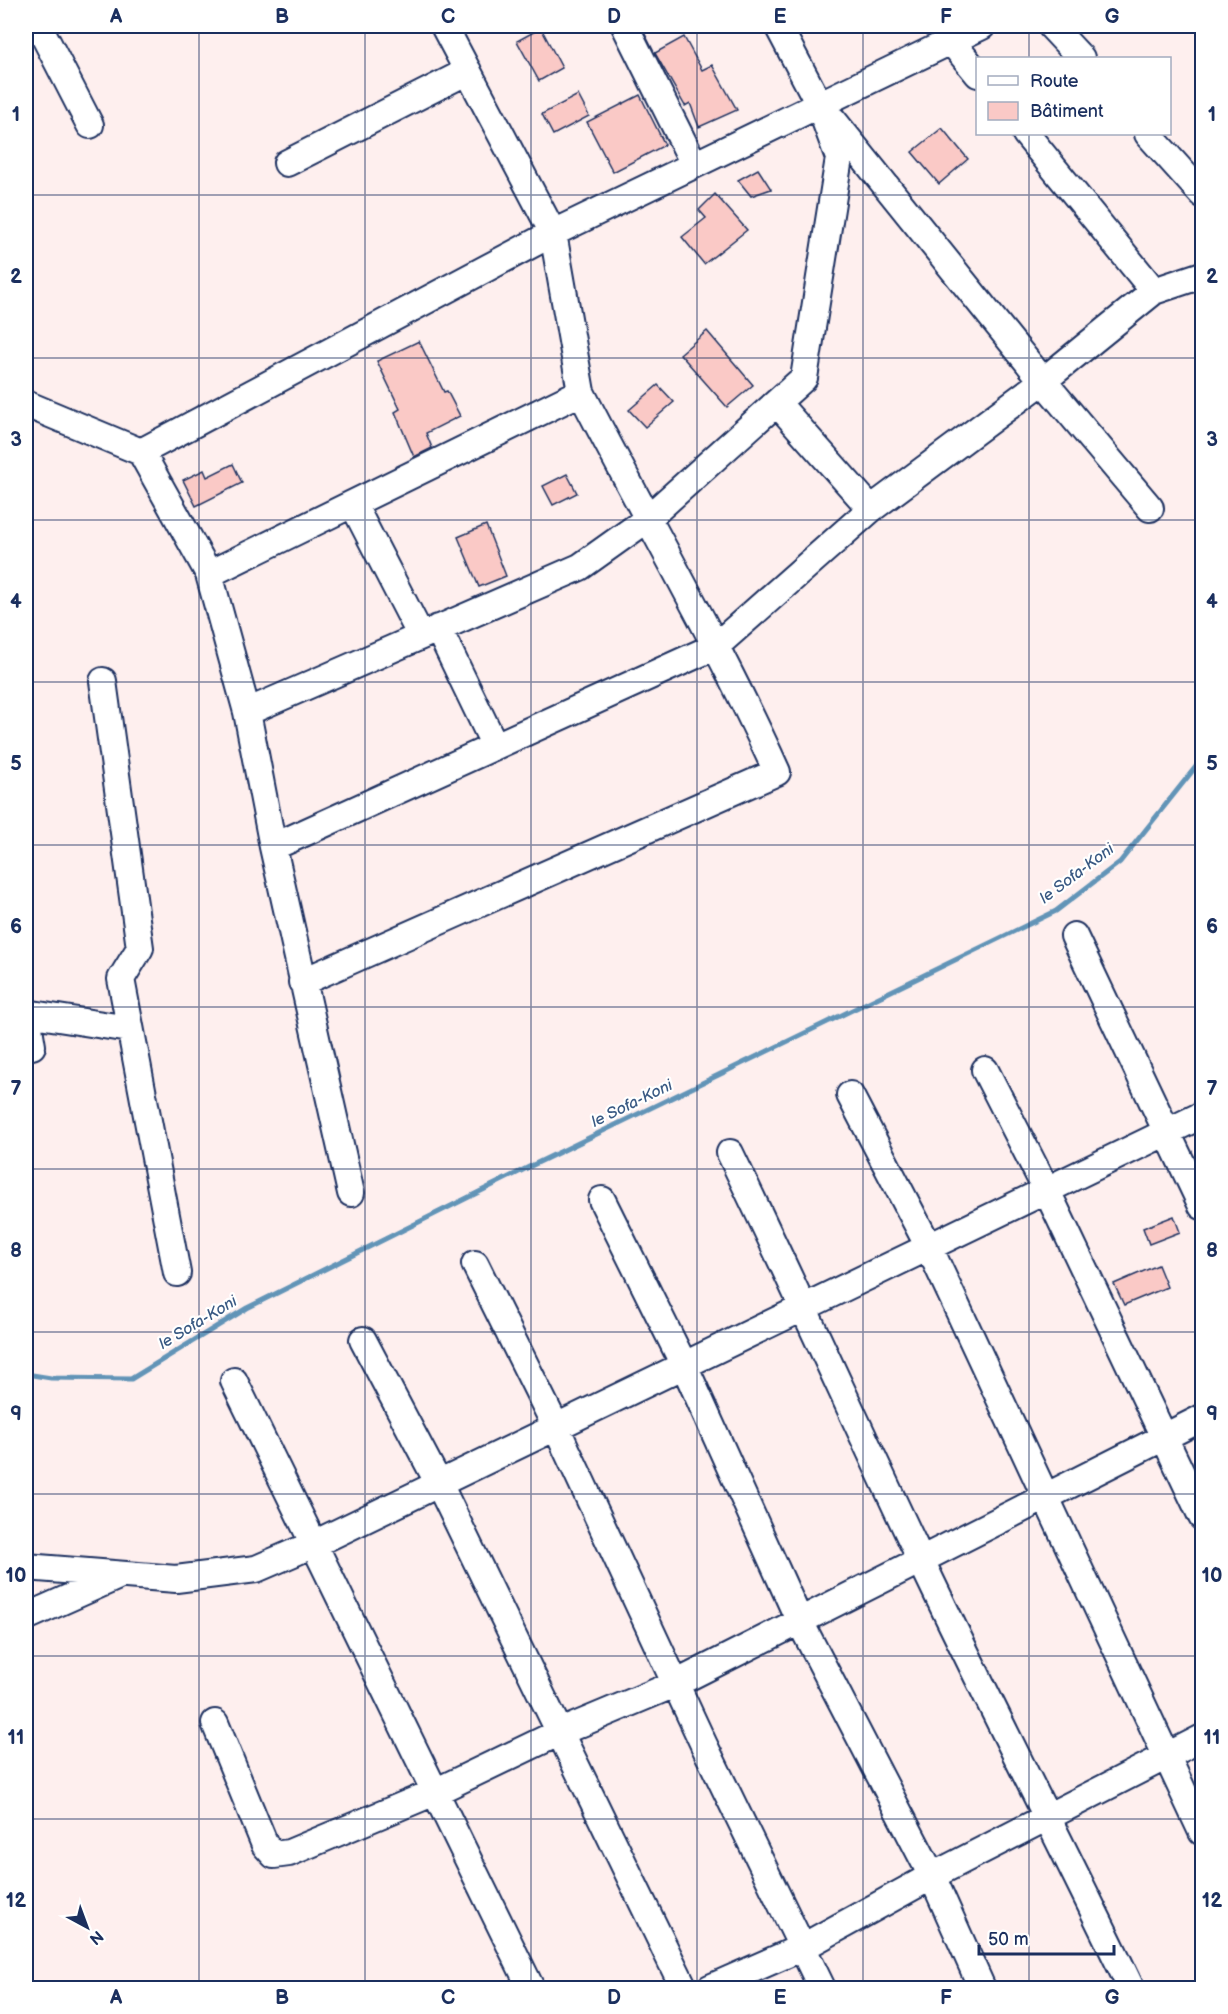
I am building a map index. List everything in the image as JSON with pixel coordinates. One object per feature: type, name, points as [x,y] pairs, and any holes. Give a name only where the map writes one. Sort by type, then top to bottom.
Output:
[{"type":"street","points":[[39,26],[90,125]]},
{"type":"street","points":[[302,982],[777,772],[736,683],[646,520],[581,392],[553,233],[444,26]]},
{"type":"street","points":[[625,26],[694,164]]},
{"type":"street","points":[[247,712],[580,567],[646,520],[804,378],[839,158],[819,104],[778,26]]},
{"type":"street","points":[[141,452],[553,233],[819,104],[946,33],[982,26]]},
{"type":"street","points":[[1051,26],[1080,57]]},
{"type":"street","points":[[946,33],[976,71]]},
{"type":"street","points":[[287,163],[468,71]]},
{"type":"street","points":[[819,104],[1043,381],[1150,508]]},
{"type":"street","points":[[1027,135],[1154,291]]},
{"type":"street","points":[[1149,135],[1203,194]]},
{"type":"street","points":[[273,847],[716,646],[871,509],[1043,381],[1154,291],[1203,275]]},
{"type":"street","points":[[209,574],[581,392]]},
{"type":"street","points":[[777,403],[871,509]]},
{"type":"street","points":[[26,404],[141,452],[209,574],[247,712],[302,982],[351,1193]]},
{"type":"street","points":[[352,504],[495,746]]},
{"type":"street","points":[[103,681],[140,948],[121,979],[177,1273]]},
{"type":"street","points":[[1074,936],[1203,1206]]},
{"type":"street","points":[[32,1046],[26,1012],[129,1029]]},
{"type":"street","points":[[986,1070],[1047,1191],[1203,1517]]},
{"type":"street","points":[[850,1095],[928,1247],[1203,1832]]},
{"type":"street","points":[[26,1567],[176,1579],[256,1569],[314,1544],[1203,1115]]},
{"type":"street","points":[[730,1153],[805,1307],[920,1559],[1048,1815],[1131,1989]]},
{"type":"street","points":[[602,1200],[684,1365],[799,1620],[932,1876],[982,1989]]},
{"type":"street","points":[[475,1264],[556,1427],[675,1684],[822,1989]]},
{"type":"street","points":[[363,1340],[439,1484],[684,1989]]},
{"type":"street","points":[[234,1381],[531,1989]]},
{"type":"street","points":[[215,1723],[265,1845],[274,1855],[289,1853],[435,1792],[558,1733],[675,1684],[1203,1418]]},
{"type":"street","points":[[26,1617],[119,1576]]},
{"type":"street","points":[[710,1989],[803,1947],[1048,1815],[1166,1754],[1203,1738]]},
{"type":"building","points":[[541,28],[562,68],[539,81],[517,41]]},
{"type":"building","points":[[684,37],[702,70],[712,65],[737,110],[699,127],[690,103],[685,106],[655,53]]},
{"type":"building","points":[[578,95],[589,116],[553,135],[542,114]]},
{"type":"building","points":[[640,95],[665,145],[613,172],[587,122]]},
{"type":"building","points":[[942,128],[968,159],[939,184],[912,152]]},
{"type":"building","points":[[758,169],[771,189],[751,196],[738,180]]},
{"type":"building","points":[[715,194],[747,230],[704,264],[682,237],[706,218],[699,210]]},
{"type":"building","points":[[707,331],[753,385],[727,407],[680,354]]},
{"type":"building","points":[[419,341],[444,392],[447,391],[460,416],[426,433],[432,448],[414,457],[395,412],[400,409],[377,361]]},
{"type":"building","points":[[658,385],[674,402],[645,427],[629,410]]},
{"type":"building","points":[[233,464],[242,483],[196,506],[183,480],[204,470],[207,477]]},
{"type":"building","points":[[567,474],[577,493],[553,505],[543,486]]},
{"type":"building","points":[[486,525],[506,576],[479,587],[458,537]]},
{"type":"building","points":[[1174,1216],[1180,1232],[1149,1244],[1143,1228]]},
{"type":"building","points":[[1158,1265],[1167,1287],[1124,1305],[1114,1284]]},
{"type":"waterway","name":"le Sofa-Koni","points":[[26,1374],[51,1378],[131,1379],[247,1308],[533,1165],[1056,911],[1120,862],[1202,759]]}]
